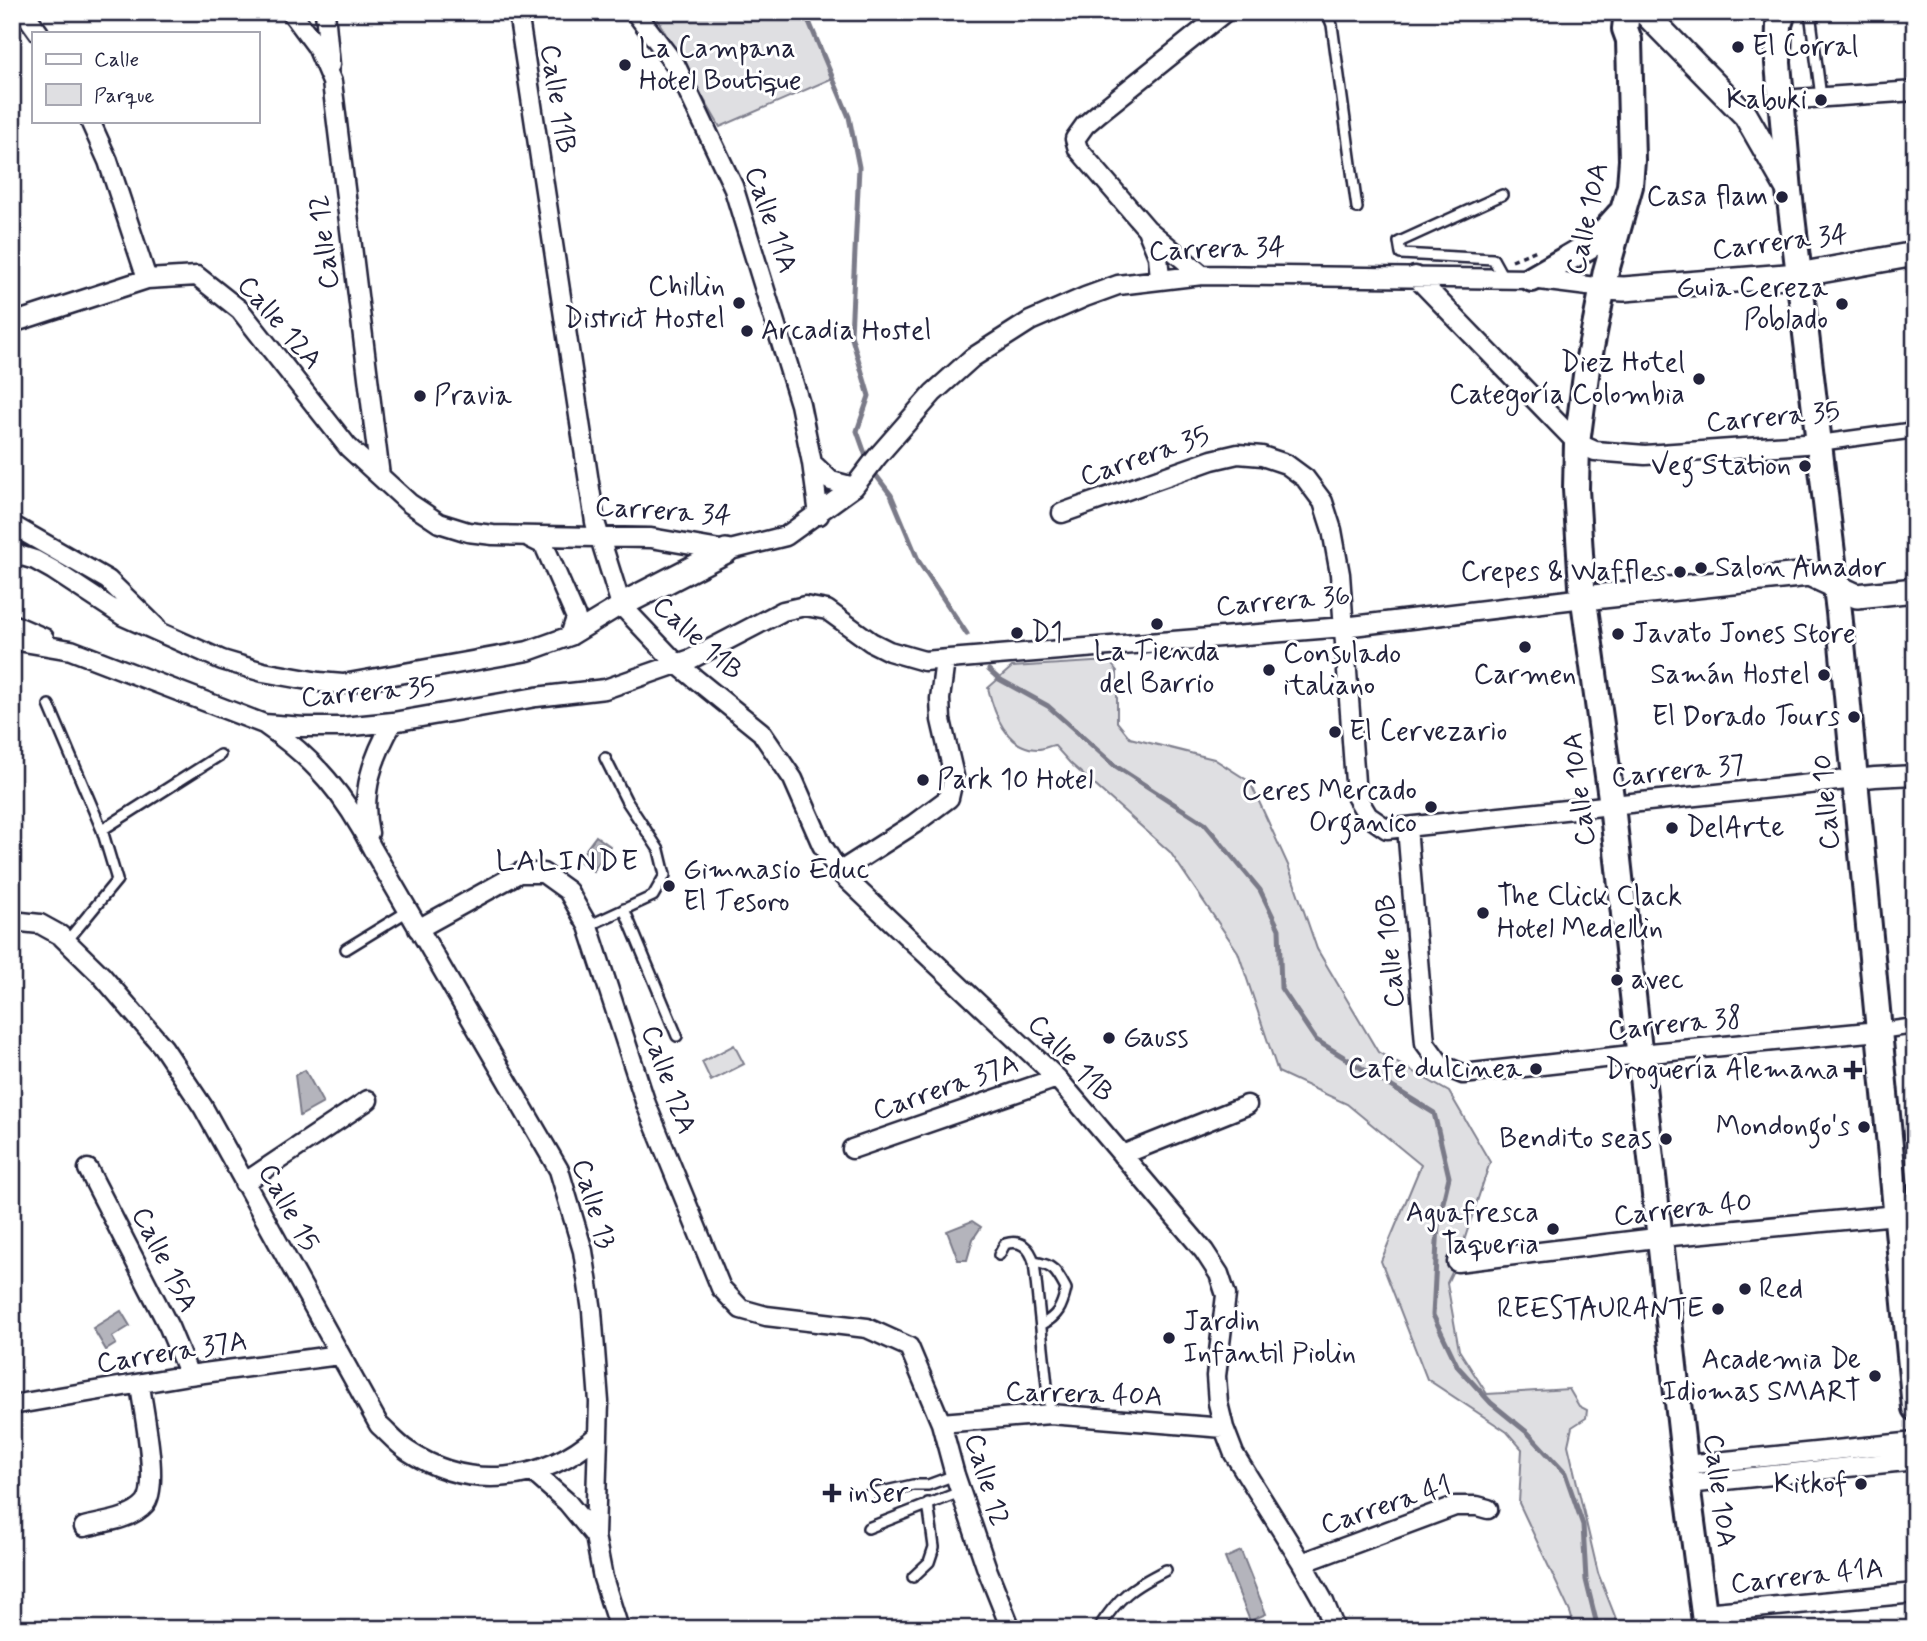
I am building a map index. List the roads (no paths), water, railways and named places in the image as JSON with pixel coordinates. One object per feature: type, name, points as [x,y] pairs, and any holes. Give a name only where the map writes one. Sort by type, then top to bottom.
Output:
[{"type":"main road","name":"Calle 10","points":[[1783,12],[1779,24],[1778,63],[1789,191],[1835,584],[1879,1031],[1906,1214],[1915,1408]]},
{"type":"main road","name":"Calle 10A","points":[[1621,18],[1629,40],[1632,160],[1630,186],[1606,271],[1587,368],[1577,443],[1576,489],[1584,598],[1612,805],[1686,1475],[1705,1621]]},
{"type":"main road","points":[[1532,279],[1594,243],[1611,227],[1624,209]]},
{"type":"street","points":[[24,12],[38,32]]},
{"type":"street","name":"Calle 12","points":[[291,12],[317,47],[332,82],[380,476]]},
{"type":"street","points":[[325,12],[332,82]]},
{"type":"street","name":"Calle 11B","points":[[518,12],[596,522],[621,605],[677,664],[761,732],[793,779],[822,845],[839,872],[1058,1078],[1204,1251],[1219,1274],[1226,1295],[1216,1376],[1218,1403],[1224,1428],[1234,1454],[1302,1563],[1324,1602],[1335,1629]]},
{"type":"street","name":"Calle 11A","points":[[635,12],[676,66],[733,186],[800,404],[813,463],[819,515]]},
{"type":"street","points":[[1202,275],[1147,229],[1078,149],[1075,139],[1098,113],[1225,12]]},
{"type":"street","name":"Calle 10","points":[[1644,12],[1746,116],[1789,191]]},
{"type":"street","points":[[1782,100],[1915,91]]},
{"type":"street","points":[[90,122],[108,161],[148,278]]},
{"type":"street","points":[[1147,229],[1158,256],[1160,278]]},
{"type":"street","name":"Carrera 34","points":[[380,476],[409,503],[439,523],[468,533],[528,537],[651,538],[726,551],[786,536],[819,515],[858,482],[943,384],[972,358],[1030,321],[1118,285],[1202,275],[1415,276],[1532,279],[1624,289],[1798,275],[1915,254]]},
{"type":"street","name":"Calle 12A","points":[[12,323],[148,278],[197,276],[240,310],[348,447],[380,476]]},
{"type":"street","points":[[1415,276],[1577,443]]},
{"type":"street","name":"Carrera 35","points":[[1577,443],[1595,451],[1645,455],[1795,446],[1915,430]]},
{"type":"street","name":"Carrera 35","points":[[1062,513],[1212,460],[1238,454],[1262,456],[1286,464],[1305,478],[1323,502],[1332,530],[1340,574],[1344,627]]},
{"type":"street","points":[[813,463],[831,481],[858,482]]},
{"type":"street","name":"Carrera 35","points":[[12,525],[108,580],[164,634]]},
{"type":"street","points":[[528,537],[544,545],[576,618],[570,636]]},
{"type":"street","points":[[621,605],[726,551]]},
{"type":"street","name":"Carrera 35","points":[[12,553],[35,560],[53,570],[123,616],[222,660],[243,667],[319,682],[343,684],[528,651],[570,636]]},
{"type":"street","name":"Carrera 36","points":[[677,664],[783,611],[806,606],[827,610],[865,638],[889,651],[924,661],[1344,627],[1809,574],[1857,596],[1915,590]]},
{"type":"street","name":"Calle 11B","points":[[570,636],[621,605]]},
{"type":"street","name":"Carrera 35","points":[[12,624],[71,650],[264,724],[343,727],[393,722],[536,697],[605,689],[677,664]]},
{"type":"street","name":"Carrera 37","points":[[1344,627],[1356,796],[1368,816],[1387,829],[1855,779],[1915,775]]},
{"type":"street","name":"Carrera 35","points":[[12,640],[71,650]]},
{"type":"street","points":[[839,872],[914,824],[948,798],[954,776],[941,720],[940,699],[945,660]]},
{"type":"street","name":"Calle 13","points":[[373,850],[367,825],[366,798],[370,772],[378,747],[393,722]]},
{"type":"street","name":"Calle 13","points":[[264,724],[292,744],[332,783],[358,820],[418,929],[559,1170],[583,1251],[592,1311],[599,1402],[595,1536],[616,1628]]},
{"type":"street","name":"Calle 10B","points":[[1407,827],[1425,1043],[1441,1065]]},
{"type":"street","name":"Calle 12A","points":[[418,929],[519,873],[543,873],[568,891],[588,926],[646,1104],[721,1288],[741,1309],[766,1316],[867,1328],[909,1347]]},
{"type":"street","name":"Calle 15","points":[[12,921],[40,924],[67,941],[102,976],[163,1047],[203,1107],[379,1425],[407,1450],[442,1469],[483,1478],[534,1473],[568,1458],[598,1435]]},
{"type":"street","name":"Carrera 38","points":[[1441,1065],[1463,1074],[1915,1026]]},
{"type":"street","name":"Carrera 37A","points":[[852,1149],[1058,1078]]},
{"type":"street","points":[[244,1183],[368,1100]]},
{"type":"street","points":[[1122,1155],[1247,1105]]},
{"type":"street","name":"Calle 15A","points":[[88,1169],[169,1327],[189,1375]]},
{"type":"street","name":"Carrera 40","points":[[1457,1262],[1660,1238],[1906,1214]]},
{"type":"street","name":"Calle 12","points":[[909,1347],[941,1423],[987,1569],[1011,1629]]},
{"type":"street","name":"Carrera 37A","points":[[12,1405],[189,1375],[340,1355]]},
{"type":"street","points":[[84,1527],[124,1517],[146,1503],[153,1482],[140,1385]]},
{"type":"street","name":"Carrera 40A","points":[[941,1423],[1050,1414],[1224,1428]]},
{"type":"street","points":[[1686,1475],[1915,1442]]},
{"type":"street","points":[[1686,1475],[1915,1460]]},
{"type":"street","points":[[534,1473],[568,1502],[595,1536]]},
{"type":"street","name":"Carrera 41","points":[[1302,1563],[1446,1509],[1465,1505],[1488,1509]]},
{"type":"street","name":"Carrera 41A","points":[[1705,1621],[1915,1593]]},
{"type":"lane","points":[[1327,12],[1332,25],[1357,208]]},
{"type":"lane","points":[[1821,97],[1811,20],[1816,14],[1824,12]]},
{"type":"lane","points":[[1502,195],[1399,242],[1401,254],[1493,259],[1504,279]]},
{"type":"lane","points":[[49,705],[102,830],[117,880],[67,941]]},
{"type":"lane","points":[[102,830],[220,755]]},
{"type":"lane","points":[[588,926],[653,896],[666,875],[660,850],[626,800],[605,758]]},
{"type":"lane","points":[[624,909],[677,1036]]},
{"type":"lane","points":[[346,950],[408,911]]},
{"type":"lane","points":[[999,1255],[1005,1244],[1012,1242],[1024,1244],[1031,1252],[1050,1414]]},
{"type":"lane","points":[[1034,1262],[1048,1264],[1066,1289],[1061,1308],[1054,1318],[1041,1325]]},
{"type":"lane","points":[[868,1495],[914,1485],[958,1483]]},
{"type":"lane","points":[[868,1528],[928,1503],[958,1483]]},
{"type":"lane","points":[[913,1577],[929,1562],[934,1547],[928,1503]]},
{"type":"lane","points":[[1098,1629],[1110,1609],[1132,1588],[1166,1570]]},
{"type":"waterway","points":[[805,12],[849,117],[859,167],[851,335],[869,396],[857,431],[868,462]]},
{"type":"waterway","points":[[872,470],[891,495],[919,562],[967,634]]},
{"type":"waterway","points":[[989,670],[999,679],[1048,706],[1114,765],[1205,824],[1260,890],[1279,929],[1281,988],[1316,1040],[1434,1113],[1449,1177],[1438,1224],[1433,1315],[1458,1367],[1491,1403],[1528,1433],[1565,1473],[1583,1525],[1586,1580],[1598,1629]]},
{"type":"place","name":"El Corral","points":[[1738,47]]},
{"type":"place","name":"La Campana Hotel Boutique","points":[[625,65]]},
{"type":"place","name":"Kabuki","points":[[1821,100]]},
{"type":"place","name":"Casa flam","points":[[1782,197]]},
{"type":"place","name":"Chillin District Hostel","points":[[739,303]]},
{"type":"place","name":"Guia Cereza Poblado","points":[[1842,304]]},
{"type":"place","name":"Arcadia Hostel","points":[[747,331]]},
{"type":"place","name":"Diez Hotel Categoría Colombia","points":[[1699,379]]},
{"type":"place","name":"Pravia","points":[[420,396]]},
{"type":"place","name":"Veg Station","points":[[1805,466]]},
{"type":"place","name":"Salon Amador","points":[[1701,568]]},
{"type":"place","name":"Crepes & Waffles","points":[[1680,572]]},
{"type":"place","name":"La Tienda del Barrio","points":[[1157,624]]},
{"type":"place","name":"D1","points":[[1017,633]]},
{"type":"place","name":"Javato Jones Store","points":[[1618,634]]},
{"type":"place","name":"Carmen","points":[[1525,647]]},
{"type":"place","name":"Consulado italiano","points":[[1269,670]]},
{"type":"place","name":"Samán Hostel","points":[[1824,675]]},
{"type":"place","name":"El Dorado Tours","points":[[1854,717]]},
{"type":"place","name":"El Cervezario","points":[[1335,732]]},
{"type":"place","name":"Park 10 Hotel","points":[[923,780]]},
{"type":"place","name":"Ceres Mercado Organico","points":[[1431,807]]},
{"type":"place","name":"DelArte","points":[[1672,828]]},
{"type":"place","name":"Gimnasio Educ El Tesoro","points":[[669,886]]},
{"type":"place","name":"The Click Clack Hotel Medellin","points":[[1483,913]]},
{"type":"place","name":"avec","points":[[1617,980]]},
{"type":"place","name":"Gauss","points":[[1109,1038]]},
{"type":"place","name":"Cafe dulcinea","points":[[1536,1069]]},
{"type":"place","name":"Droguería Alemana","points":[[1853,1070]]},
{"type":"place","name":"Mondongo's","points":[[1864,1127]]},
{"type":"place","name":"Bendito seas","points":[[1666,1139]]},
{"type":"place","name":"Aguafresca Taqueria","points":[[1553,1229]]},
{"type":"place","name":"Red","points":[[1745,1289]]},
{"type":"place","name":"REESTAURANTE","points":[[1718,1309]]},
{"type":"place","name":"Jardin Infantil Piolin","points":[[1169,1338]]},
{"type":"place","name":"Academia De Idiomas SMART","points":[[1875,1376]]},
{"type":"place","name":"Kitkof","points":[[1861,1484]]},
{"type":"place","name":"inSer","points":[[832,1493]]},
{"type":"district","name":"LALINDE","points":[[568,861]]}]
